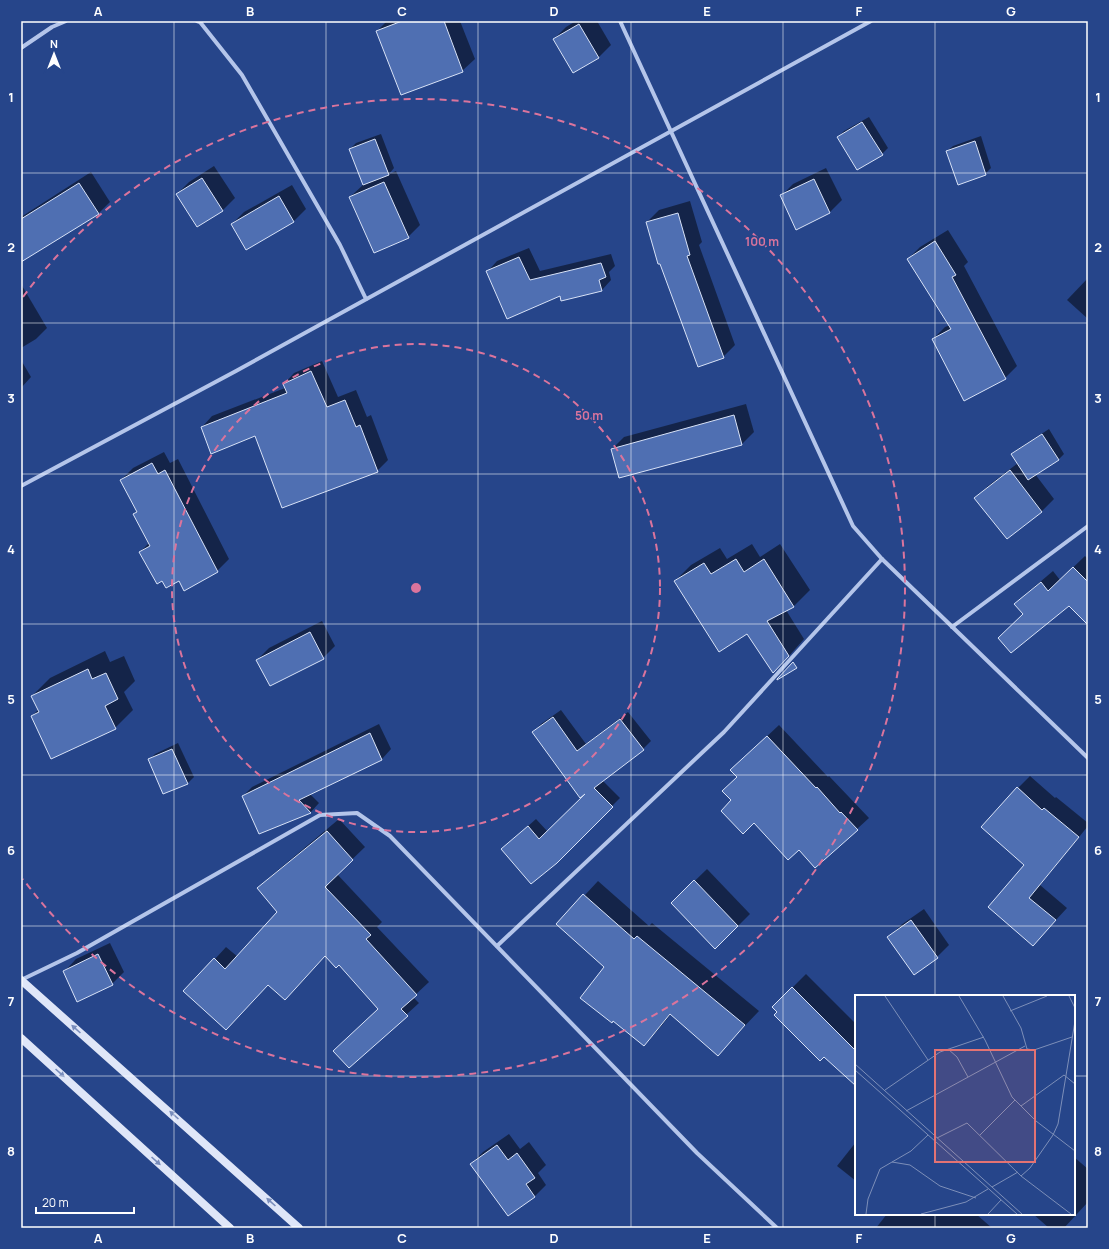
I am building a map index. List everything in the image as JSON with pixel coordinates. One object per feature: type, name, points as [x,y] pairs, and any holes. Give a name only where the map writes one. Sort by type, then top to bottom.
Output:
[{"type":"street","points":[[21,48],[52,27],[66,21]]},
{"type":"street","points":[[197,21],[200,22],[242,75],[340,245],[366,299]]},
{"type":"street","points":[[620,21],[853,526],[882,559],[1088,758]]},
{"type":"street","points":[[21,486],[236,371],[871,21]]},
{"type":"street","points":[[952,627],[1088,526]]},
{"type":"street","points":[[497,946],[724,732],[882,559]]},
{"type":"street","points":[[299,1228],[21,980],[77,953],[320,815],[357,813],[390,836],[697,1153],[777,1228]]},
{"type":"street","points":[[21,1038],[230,1228]]},
{"type":"building","points":[[402,21],[444,21],[463,72],[401,95],[376,31]]},
{"type":"building","points":[[579,24],[599,58],[573,73],[553,39]]},
{"type":"building","points":[[862,122],[883,155],[857,170],[837,137]]},
{"type":"building","points":[[375,139],[389,175],[363,185],[349,149]]},
{"type":"building","points":[[975,141],[986,175],[958,185],[946,151]]},
{"type":"building","points":[[202,178],[223,211],[197,227],[176,194]]},
{"type":"building","points":[[814,179],[830,213],[796,230],[780,195]]},
{"type":"building","points":[[384,182],[409,238],[374,253],[349,197]]},
{"type":"building","points":[[79,183],[99,214],[21,262],[21,219]]},
{"type":"building","points":[[279,196],[294,222],[246,250],[231,224]]},
{"type":"building","points":[[678,213],[690,255],[687,256],[724,358],[698,367],[660,264],[658,264],[646,222]]},
{"type":"building","points":[[935,241],[956,275],[952,277],[1006,379],[964,401],[932,339],[951,329],[907,259]]},
{"type":"building","points":[[519,257],[530,280],[601,263],[606,277],[599,280],[602,291],[561,301],[560,296],[507,319],[486,271]]},
{"type":"building","points":[[311,371],[327,407],[345,400],[356,427],[360,425],[378,472],[282,508],[255,436],[211,454],[201,427],[287,393],[283,384]]},
{"type":"building","points":[[734,415],[742,445],[619,478],[611,449]]},
{"type":"building","points":[[1042,434],[1059,460],[1028,480],[1011,454]]},
{"type":"building","points":[[152,463],[158,474],[165,470],[218,572],[184,591],[179,581],[166,588],[162,581],[157,584],[139,552],[150,546],[133,514],[137,512],[120,480]]},
{"type":"building","points":[[1010,470],[1042,512],[1007,539],[974,498]]},
{"type":"building","points":[[736,559],[744,572],[764,559],[794,607],[767,621],[789,656],[773,673],[747,634],[719,652],[674,581],[704,563],[711,574]]},
{"type":"building","points":[[1073,567],[1088,582],[1088,625],[1069,606],[1011,653],[998,638],[1023,614],[1014,604],[1041,582],[1048,591]]},
{"type":"building","points":[[310,632],[324,659],[270,686],[256,660]]},
{"type":"building","points":[[793,662],[797,668],[777,680],[777,679]]},
{"type":"building","points":[[88,669],[92,679],[106,673],[118,699],[105,706],[116,729],[51,759],[31,716],[39,712],[31,696]]},
{"type":"building","points":[[553,717],[577,751],[620,719],[644,750],[594,788],[613,807],[557,863],[531,884],[501,849],[528,826],[539,839],[585,794],[580,798],[532,732]]},
{"type":"building","points":[[370,733],[382,760],[299,800],[311,813],[259,834],[242,796]]},
{"type":"building","points":[[767,736],[858,830],[815,868],[799,850],[788,860],[754,823],[743,834],[721,811],[731,800],[722,791],[737,777],[730,770]]},
{"type":"building","points":[[172,749],[188,784],[163,794],[148,759]]},
{"type":"building","points":[[1017,787],[1042,810],[1044,808],[1079,837],[1029,898],[1056,920],[1033,946],[988,907],[1024,865],[981,827]]},
{"type":"building","points":[[327,831],[353,860],[325,887],[371,935],[366,939],[417,995],[401,1009],[408,1016],[349,1068],[333,1051],[378,1009],[339,965],[336,968],[325,956],[285,1000],[268,985],[226,1030],[183,991],[214,958],[225,969],[277,912],[257,888]]},
{"type":"building","points":[[694,880],[738,926],[715,949],[671,903]]},
{"type":"building","points":[[583,894],[634,939],[637,936],[745,1025],[718,1056],[670,1014],[644,1046],[613,1021],[612,1023],[580,998],[604,967],[556,924]]},
{"type":"building","points":[[911,920],[938,958],[914,975],[887,937]]},
{"type":"building","points":[[98,954],[113,985],[77,1002],[63,971]]},
{"type":"building","points":[[792,987],[855,1050],[855,1085],[824,1057],[820,1061],[774,1015],[777,1012],[772,1007]]},
{"type":"building","points":[[497,1145],[508,1160],[517,1153],[535,1178],[526,1184],[535,1197],[508,1216],[470,1164]]}]
